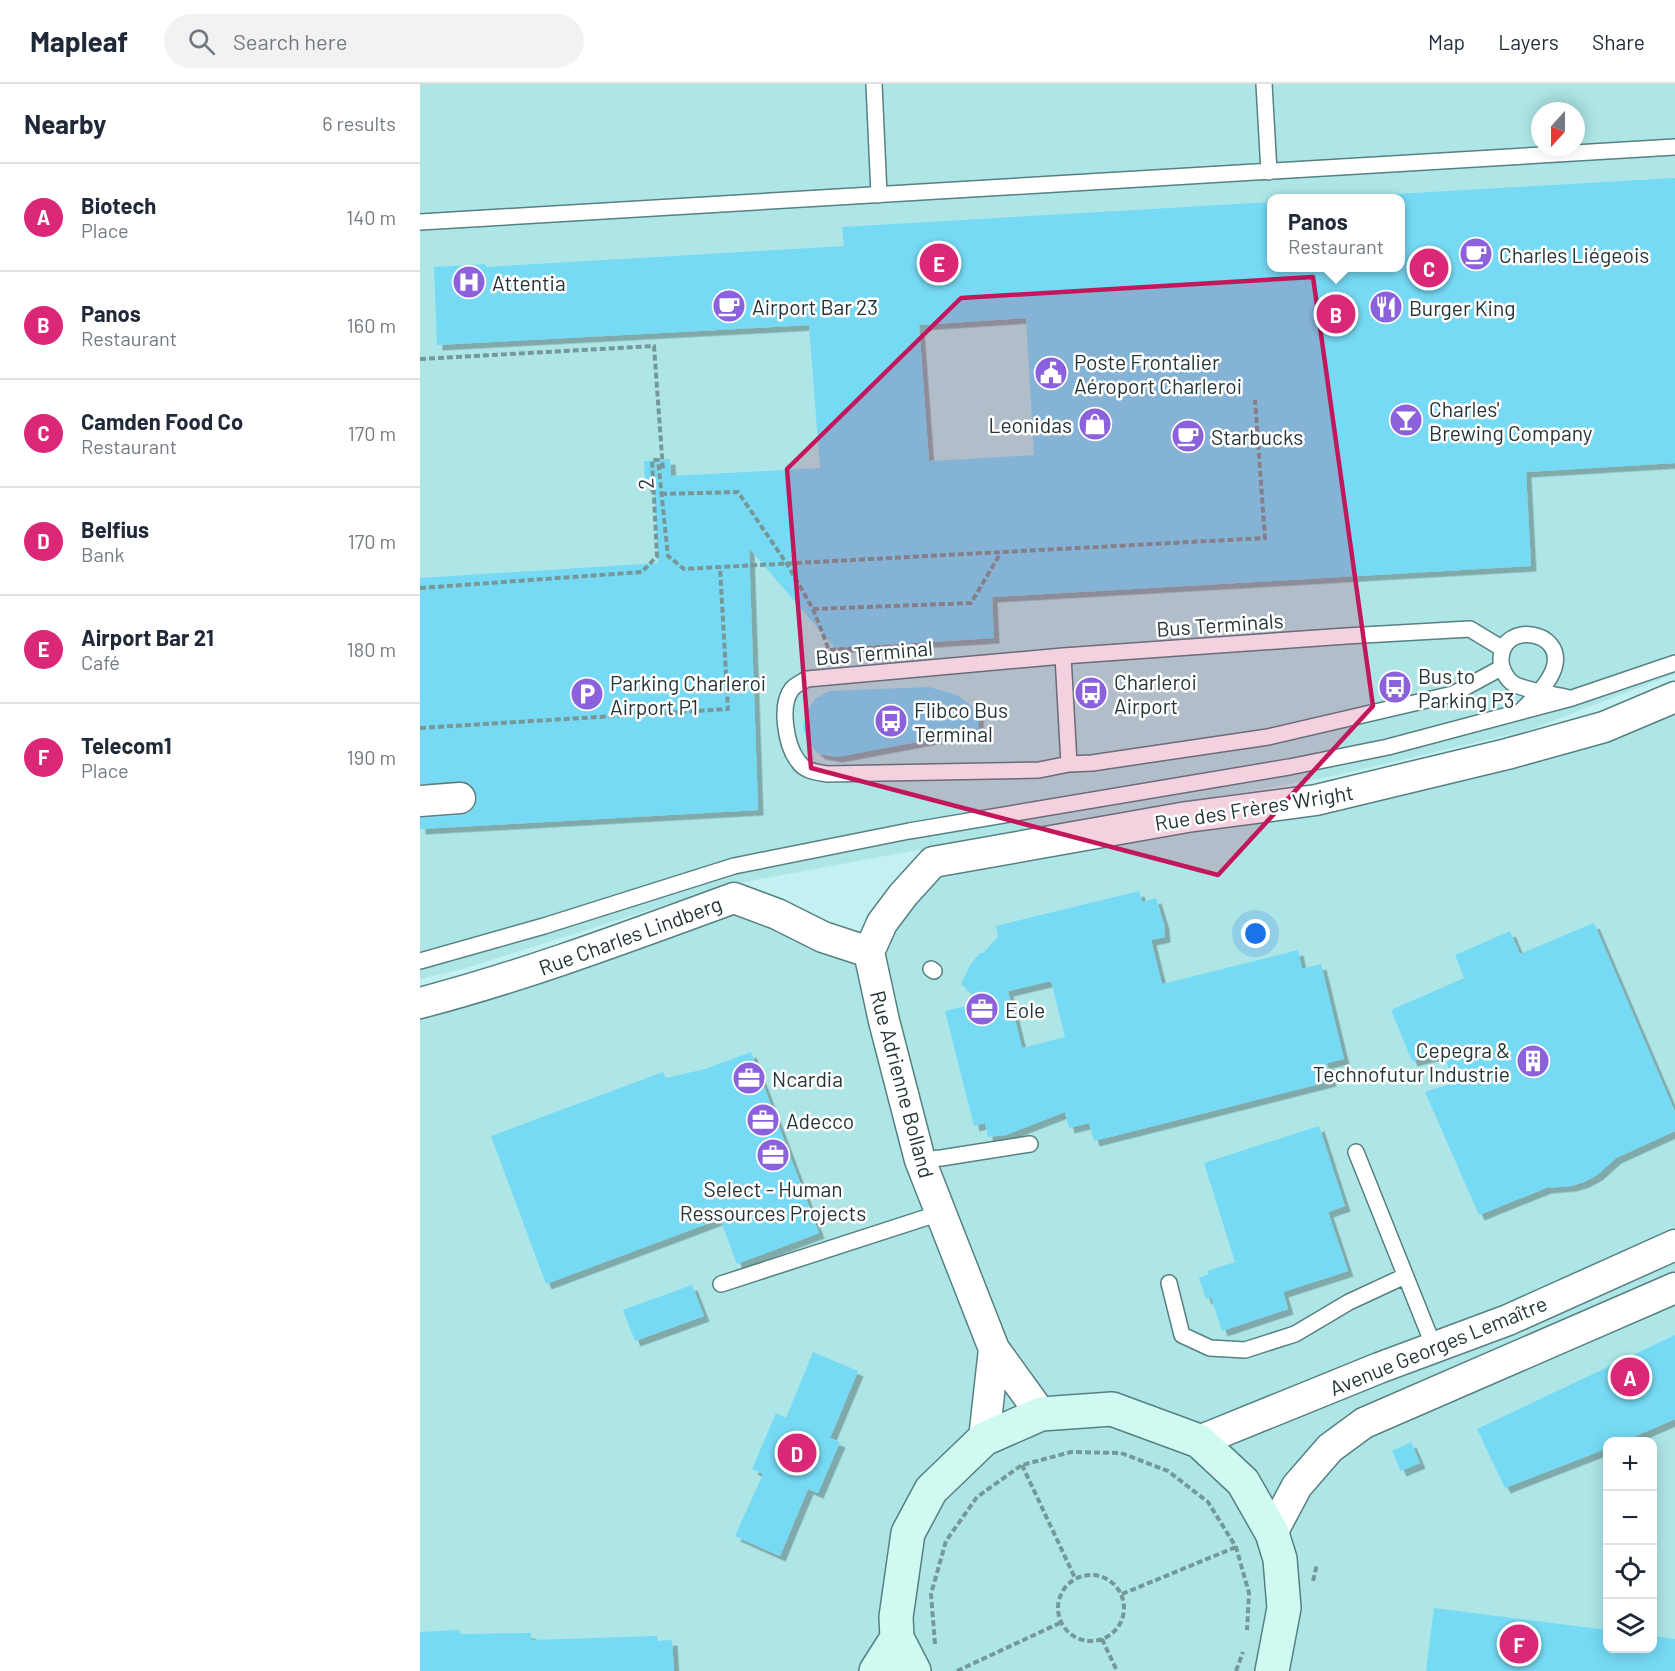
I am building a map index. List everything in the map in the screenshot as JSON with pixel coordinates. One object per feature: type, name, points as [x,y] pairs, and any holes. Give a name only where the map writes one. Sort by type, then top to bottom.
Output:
[{"type":"street","name":"Rue des Frères Wright","points":[[869,952],[882,923],[933,862],[1197,815],[1316,800],[1507,754],[1593,730],[1675,697]]},
{"type":"street","points":[[420,801],[460,798]]},
{"type":"street","name":"Rue Charles Lindberg","points":[[420,1002],[596,949],[734,898],[777,914],[823,937],[869,952]]},
{"type":"street","name":"Rue Adrienne Bolland","points":[[869,952],[884,1021],[920,1160],[994,1349],[1041,1414]]},
{"type":"street","name":"Avenue Georges Lemaître","points":[[1199,1441],[1379,1368],[1508,1320],[1675,1245]]},
{"type":"street","name":"Avenue Georges Lemaître","points":[[1272,1533],[1297,1486],[1330,1448],[1364,1423],[1675,1288]]},
{"type":"street","name":"Rue Adrienne Bolland","points":[[984,1439],[994,1349]]},
{"type":"street","points":[[876,1671],[897,1638],[896,1617],[908,1533],[931,1490],[984,1439],[1041,1414],[1112,1409],[1199,1441],[1243,1482],[1272,1533],[1280,1559],[1284,1608],[1272,1671]]},
{"type":"street","points":[[897,1638],[925,1660]]},
{"type":"lane","points":[[874,84],[879,195]]},
{"type":"lane","points":[[1264,84],[1269,172]]},
{"type":"lane","points":[[420,222],[1675,147]]},
{"type":"lane","name":"Bus Terminals","points":[[1063,656],[1470,629],[1503,650]]},
{"type":"lane","points":[[1520,712],[1540,691],[1554,669],[1555,660],[1554,651],[1542,638],[1534,634],[1516,636],[1508,642],[1500,658],[1501,668],[1511,683],[1519,687],[1540,691],[1572,698]]},
{"type":"lane","points":[[1063,656],[1070,764],[1092,763],[1268,737],[1453,694],[1501,668]]},
{"type":"lane","name":"Bus Terminal","points":[[1063,656],[807,680],[794,687],[788,694],[785,709],[786,726],[791,747],[798,762],[810,771],[827,774],[1039,770],[1070,764]]},
{"type":"lane","points":[[420,961],[544,926],[734,866],[909,831],[1288,767],[1388,747],[1572,698],[1675,663]]},
{"type":"lane","points":[[920,1160],[1030,1144]]},
{"type":"lane","points":[[1356,1152],[1434,1347]]},
{"type":"lane","points":[[721,1284],[940,1213]]},
{"type":"lane","points":[[1168,1282],[1182,1335],[1210,1348],[1245,1350],[1295,1334],[1349,1302],[1405,1276]]},
{"type":"path","points":[[420,359],[654,346],[663,470]]},
{"type":"path","points":[[420,728],[728,710],[720,567],[1265,538],[1256,400]]},
{"type":"path","name":"2","points":[[655,512],[652,460],[658,460],[668,556],[684,569],[720,567]]},
{"type":"path","points":[[661,494],[738,492],[787,564],[813,609],[829,650],[948,643]]},
{"type":"path","points":[[420,588],[642,572],[657,556],[655,512],[663,512]]},
{"type":"path","points":[[813,609],[971,603],[1001,553]]},
{"type":"path","points":[[925,1660],[931,1594],[946,1541],[977,1497],[1022,1465],[1071,1452],[1121,1453],[1168,1471],[1208,1502],[1236,1548],[1249,1593],[1247,1632]]},
{"type":"path","points":[[1022,1465],[1075,1578]]},
{"type":"path","points":[[1122,1594],[1236,1548]]},
{"type":"path","points":[[1086,1575],[1107,1578],[1122,1594],[1124,1616],[1112,1634],[1092,1641],[1081,1639],[1071,1635],[1058,1616],[1060,1594],[1075,1578],[1086,1575]]},
{"type":"path","points":[[957,1671],[1062,1622]]},
{"type":"path","points":[[1102,1639],[1117,1671]]},
{"type":"path","points":[[1236,1671],[1246,1642]]},
{"type":"highlighted area","points":[[1313,277],[1373,706],[1218,875],[811,768],[787,469],[961,298]]},
{"type":"shaded area","points":[[420,84],[1675,84],[1675,674],[1529,730],[1324,778],[728,885],[463,969],[420,979]]},
{"type":"shaded area","points":[[1675,697],[1675,1671],[420,1671],[420,1003],[734,898],[869,952],[933,862],[1201,828]]},
{"type":"building","points":[[1675,178],[1675,463],[1526,472],[1531,566],[992,597],[994,638],[835,648],[749,548],[758,810],[420,829],[420,818],[469,813],[475,806],[477,797],[474,788],[467,782],[420,784],[420,578],[658,563],[654,486],[645,487],[644,461],[670,459],[671,476],[820,468],[809,325],[437,345],[434,267],[485,264],[486,267],[844,246],[842,227],[1267,202],[1267,272],[1405,272],[1405,194],[1397,194]],"holes":[[[1026,318],[1034,455],[929,461],[919,325]]]},
{"type":"building","name":"Flibco Bus Terminal","points":[[929,687],[957,695],[968,703],[978,714],[979,734],[954,735],[837,757],[820,754],[808,743],[803,728],[807,711],[815,699],[829,691]]},
{"type":"building","points":[[1139,891],[1142,902],[1156,898],[1164,924],[1165,937],[1151,940],[1162,984],[1298,950],[1302,969],[1321,964],[1344,1059],[1327,1063],[1331,1081],[1094,1141],[1089,1123],[1069,1128],[1065,1112],[1006,1135],[988,1137],[985,1123],[974,1126],[945,1011],[982,1002],[961,984],[970,965],[998,937],[996,926]],"holes":[[[1051,981],[1065,1037],[1022,1048],[1008,991]]]},
{"type":"building","name":"Cepegra & Technofutur Industrie","points":[[1594,923],[1675,1112],[1675,1131],[1616,1158],[1597,1175],[1584,1182],[1571,1186],[1546,1188],[1479,1215],[1425,1092],[1453,1083],[1444,1053],[1412,1061],[1391,1010],[1464,978],[1455,955],[1510,931],[1520,954]]},
{"type":"building","points":[[751,1052],[819,1233],[737,1264],[720,1219],[546,1284],[491,1136],[663,1072],[666,1078],[705,1069]]},
{"type":"building","points":[[1319,1126],[1345,1206],[1328,1212],[1348,1271],[1283,1292],[1288,1309],[1222,1331],[1211,1297],[1206,1299],[1199,1278],[1209,1274],[1207,1271],[1235,1262],[1204,1163]]},
{"type":"building","points":[[692,1285],[704,1316],[635,1341],[623,1310]]},
{"type":"building","points":[[1675,1335],[1675,1419],[1634,1437],[1603,1437],[1603,1450],[1505,1488],[1477,1429]]},
{"type":"building","points":[[813,1352],[858,1371],[830,1438],[840,1442],[818,1493],[808,1489],[780,1556],[735,1536],[763,1474],[752,1469],[776,1413],[786,1418]]},
{"type":"building","points":[[1411,1442],[1420,1463],[1401,1471],[1392,1451]]},
{"type":"building","points":[[1434,1608],[1603,1629],[1603,1653],[1657,1653],[1657,1637],[1675,1639],[1675,1671],[1426,1671]]},
{"type":"building","points":[[459,1630],[460,1634],[531,1633],[531,1640],[657,1636],[658,1641],[672,1640],[674,1671],[420,1671],[420,1632]]},
{"type":"place","name":"Charles Liégeois","points":[[1476,254]]},
{"type":"place","name":"Airport Bar 21","points":[[939,263]]},
{"type":"place","name":"Camden Food Co","points":[[1429,268]]},
{"type":"place","name":"Attentia","points":[[469,282]]},
{"type":"place","name":"Airport Bar 23","points":[[729,306]]},
{"type":"place","name":"Burger King","points":[[1386,307]]},
{"type":"place","name":"Panos","points":[[1336,314]]},
{"type":"place","name":"Poste Frontalier Aéroport Charleroi","points":[[1051,373]]},
{"type":"place","name":"Charles' Brewing Company","points":[[1406,420]]},
{"type":"place","name":"Leonidas","points":[[1095,424]]},
{"type":"place","name":"Starbucks","points":[[1188,436]]},
{"type":"place","name":"Bus to Parking P3","points":[[1395,687]]},
{"type":"place","name":"Charleroi Airport","points":[[1091,693]]},
{"type":"place","name":"Parking Charleroi Airport P1","points":[[587,694]]},
{"type":"place","name":"Flibco Bus Terminal","points":[[891,721]]},
{"type":"place","name":"Eole","points":[[982,1009]]},
{"type":"place","name":"Cepegra & Technofutur Industrie","points":[[1533,1061]]},
{"type":"place","name":"Ncardia","points":[[749,1078]]},
{"type":"place","name":"Adecco","points":[[763,1120]]},
{"type":"place","name":"Select - Human Ressources Projects","points":[[773,1155]]},
{"type":"place","name":"Biotech","points":[[1630,1377]]},
{"type":"place","name":"Belfius","points":[[797,1453]]},
{"type":"place","name":"Telecom1","points":[[1519,1644]]}]
